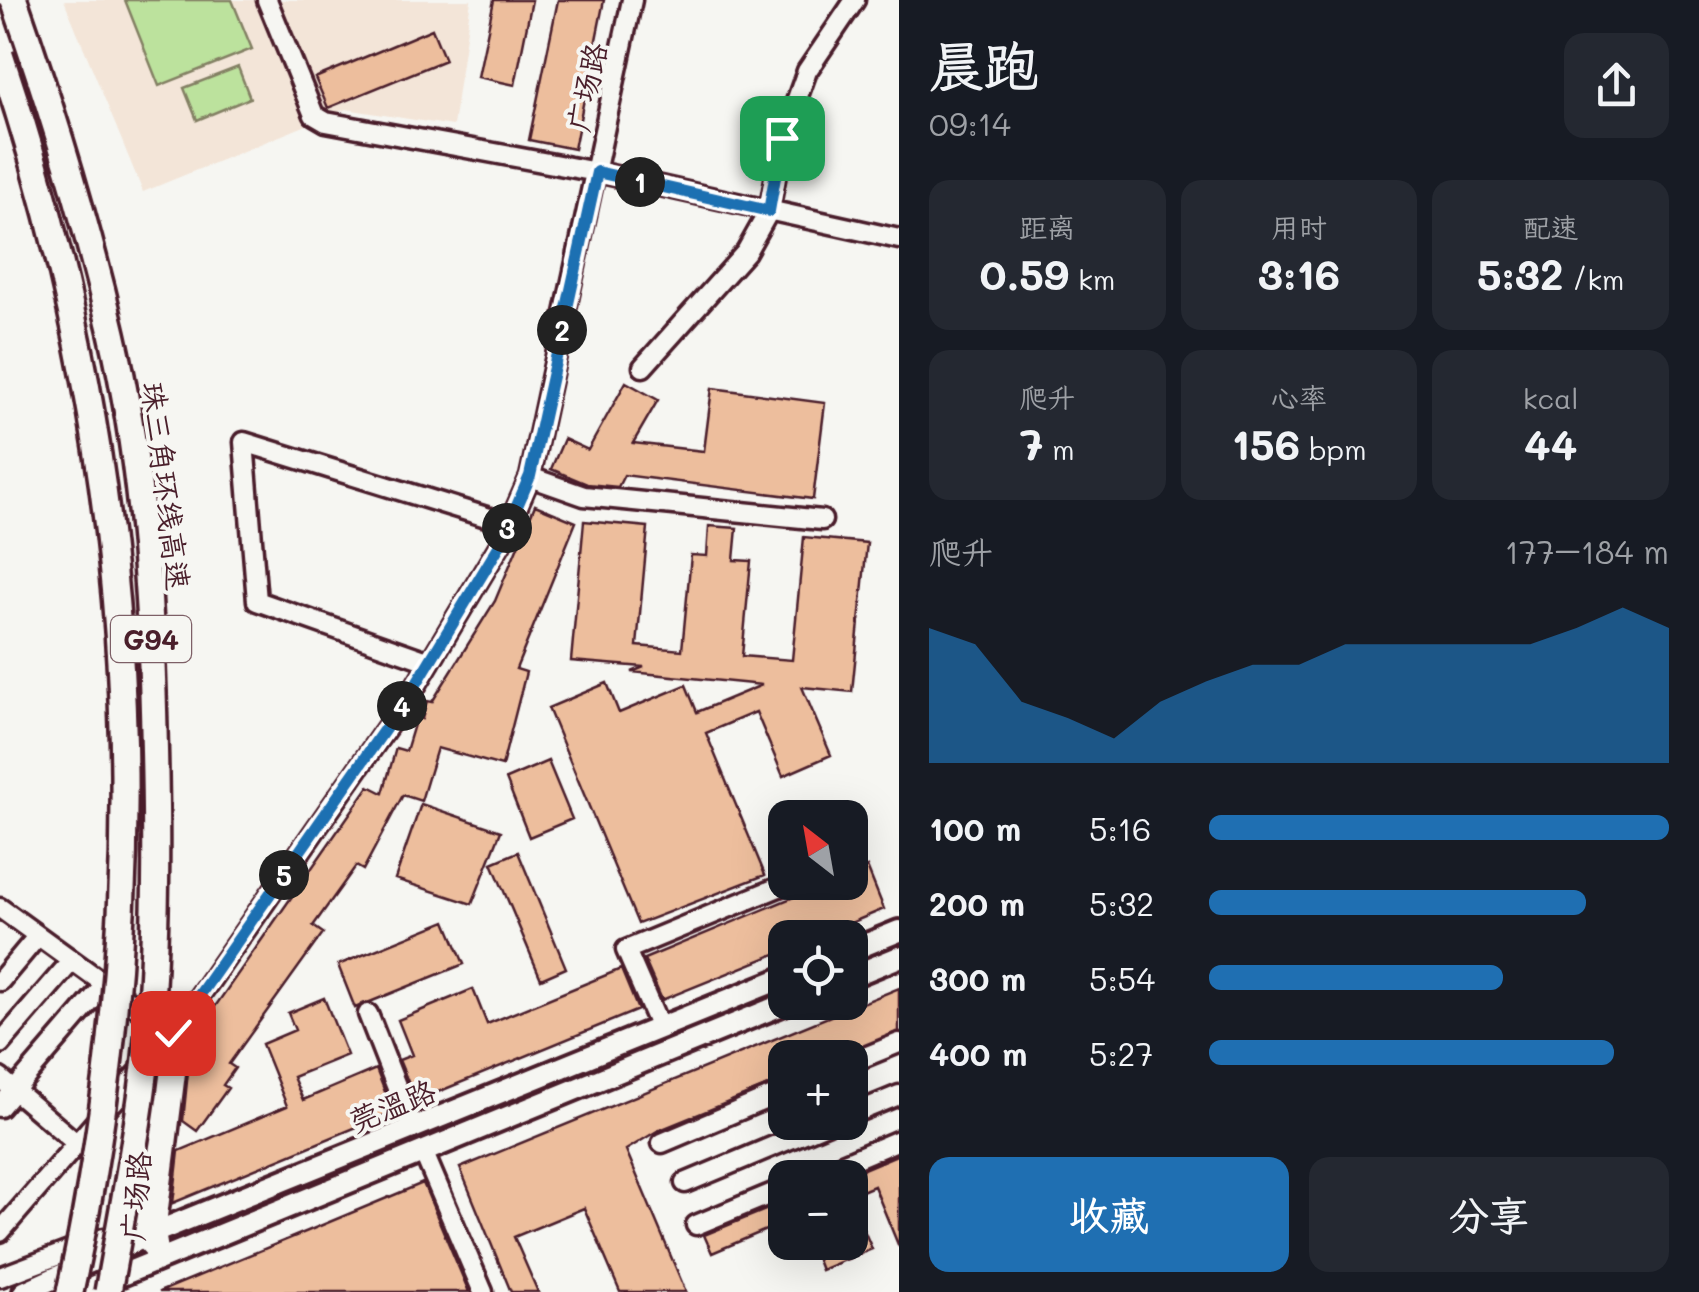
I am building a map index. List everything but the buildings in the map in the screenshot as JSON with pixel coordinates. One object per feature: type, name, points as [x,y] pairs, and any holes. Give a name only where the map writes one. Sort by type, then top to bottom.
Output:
[{"type":"highway","name":"珠三角环线高速","points":[[14,0],[57,128],[113,335],[136,464],[150,617],[158,835],[151,1004],[132,1162],[108,1292]]},
{"type":"highway","name":"珠三角环线高速","points":[[0,55],[51,214],[80,342],[102,468],[119,617],[127,836],[116,997],[96,1153],[70,1292]]},
{"type":"main road","points":[[868,944],[899,931]]},
{"type":"main road","points":[[868,970],[899,957]]},
{"type":"main road","name":"莞温路","points":[[24,1292],[150,1235],[768,985]]},
{"type":"main road","name":"莞温路","points":[[80,1292],[768,1011]]},
{"type":"street","points":[[267,0],[314,115],[326,122],[597,172],[899,239]]},
{"type":"street","name":"广场路","points":[[0,1232],[173,1033],[430,662],[509,524],[530,476],[632,0]]},
{"type":"street","points":[[643,367],[746,252],[769,211],[782,138],[807,71],[855,0]]},
{"type":"street","points":[[430,662],[256,601],[244,442],[509,524]]},
{"type":"street","points":[[530,476],[584,496],[822,520]]},
{"type":"street","points":[[660,1028],[626,950],[768,891]]},
{"type":"street","points":[[2,913],[173,1033]]},
{"type":"street","points":[[0,980],[36,938]]},
{"type":"street","points":[[0,1044],[70,963]]},
{"type":"street","points":[[0,1107],[7,1084],[103,987]]},
{"type":"street","points":[[368,1014],[413,1129]]},
{"type":"street","name":"广场路","points":[[160,1257],[150,1235],[179,1049],[173,1033]]},
{"type":"street","points":[[868,1056],[899,1043]]},
{"type":"street","points":[[7,1084],[76,1144]]},
{"type":"street","points":[[868,1108],[899,1095]]},
{"type":"street","points":[[662,1142],[768,1098]]},
{"type":"street","points":[[684,1182],[787,1140]]},
{"type":"street","points":[[852,1160],[899,1140]]},
{"type":"street","points":[[423,1151],[483,1292]]},
{"type":"street","points":[[696,1224],[768,1195]]},
{"type":"street","points":[[0,1277],[104,1238],[150,1235]]},
{"type":"shaded area","points":[[64,0],[471,0],[453,126],[346,109],[143,192]]},
{"type":"green space","points":[[125,0],[232,0],[252,49],[159,86]]},
{"type":"green space","points":[[238,67],[250,98],[197,120],[184,88]]},
{"type":"route","points":[[173,1033],[415,686],[501,543],[530,476],[597,172],[769,211],[782,138]]}]
